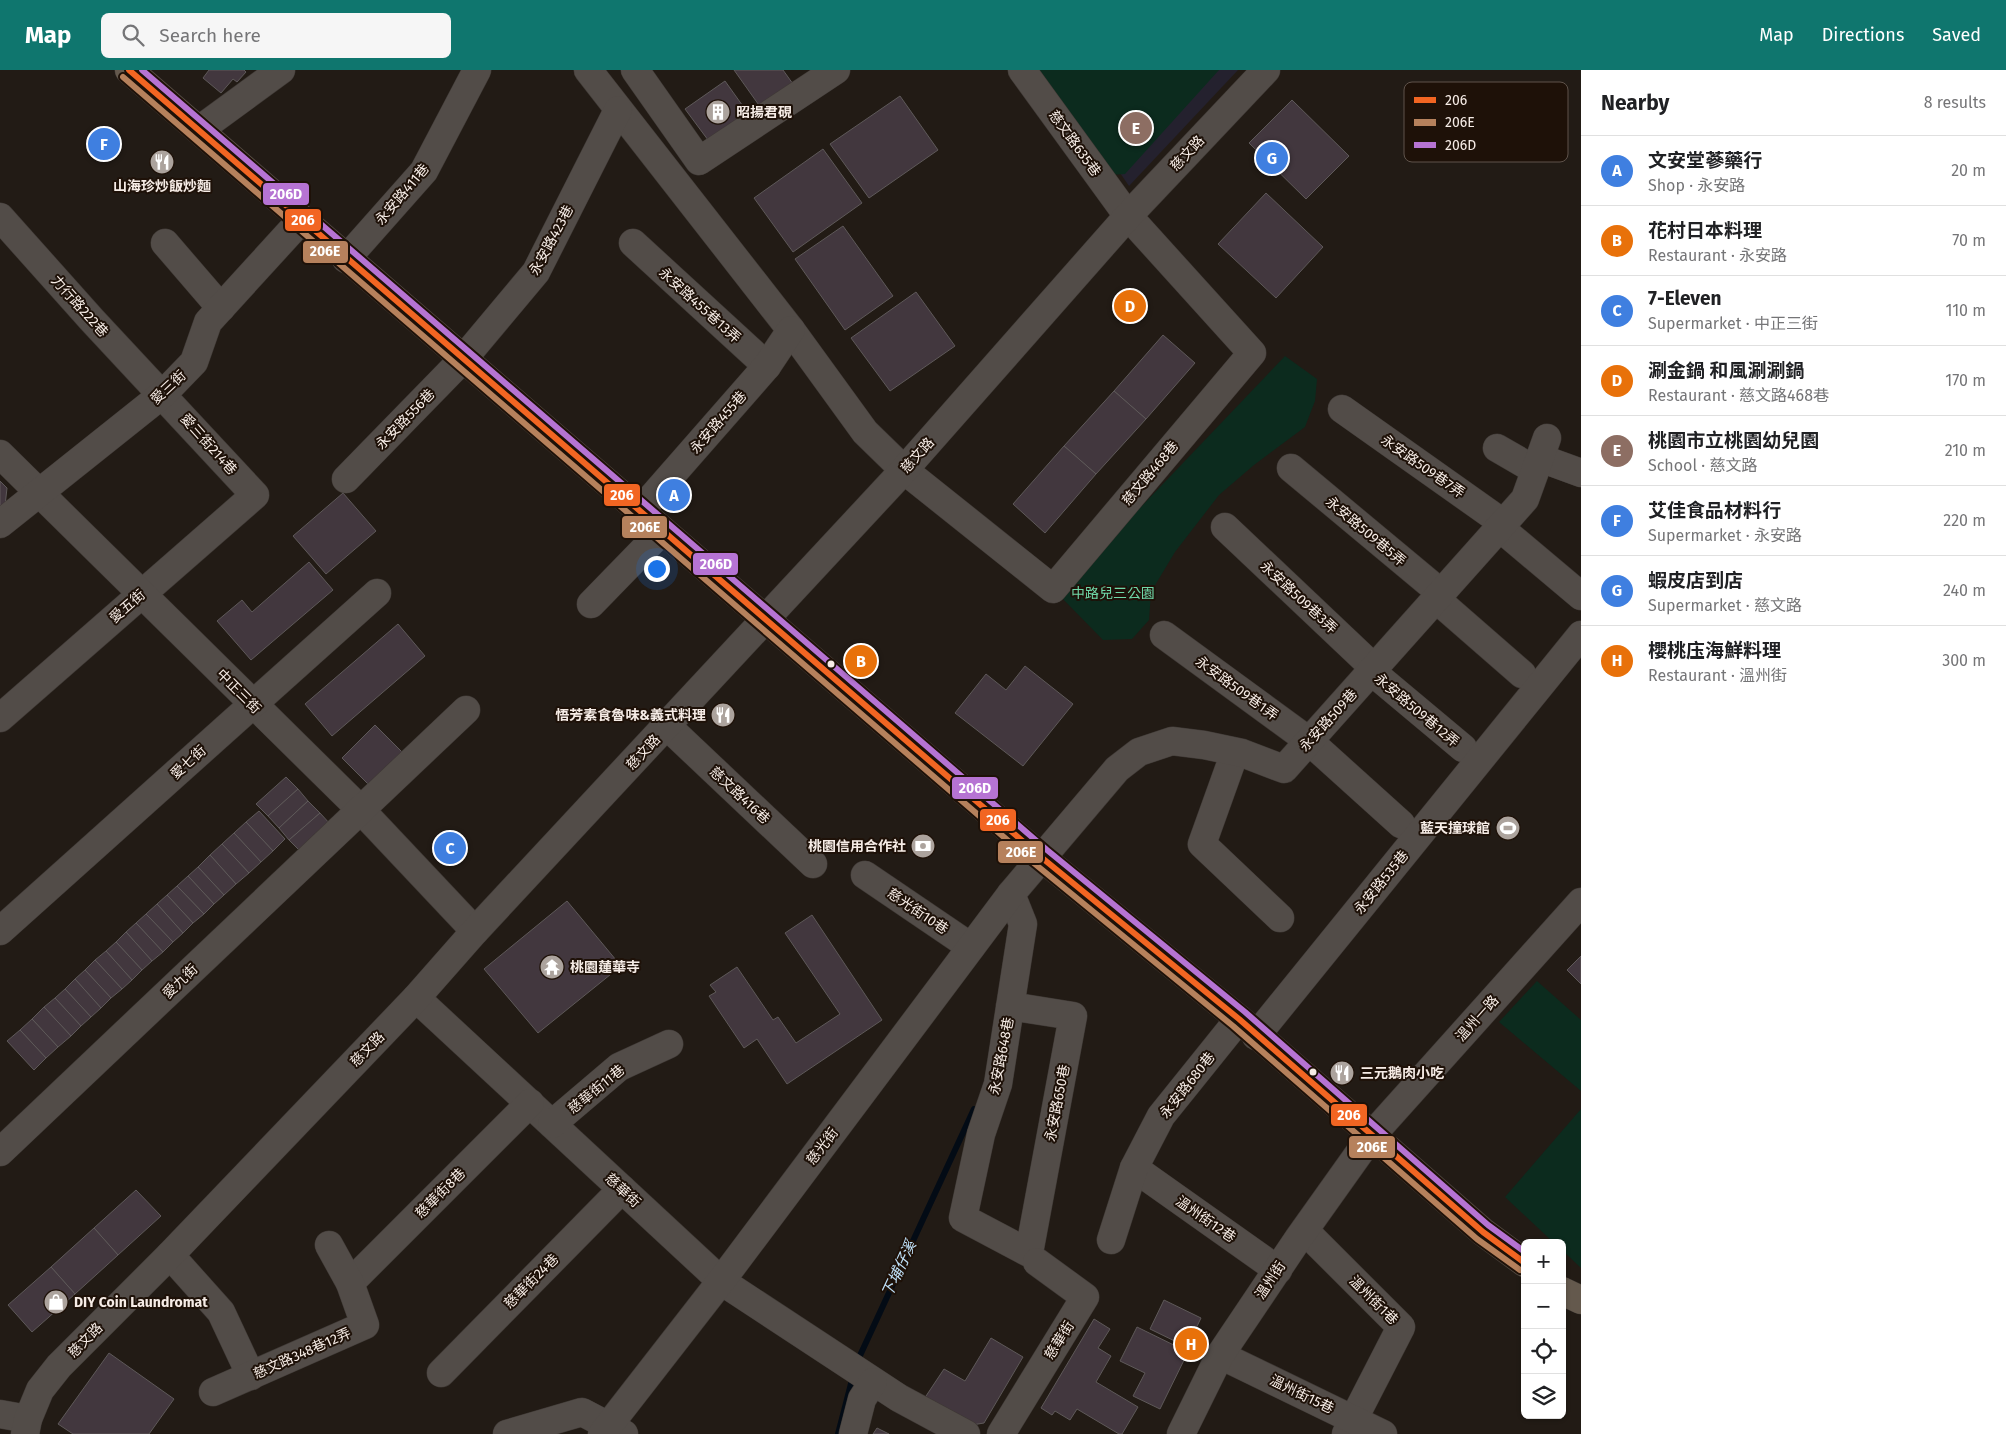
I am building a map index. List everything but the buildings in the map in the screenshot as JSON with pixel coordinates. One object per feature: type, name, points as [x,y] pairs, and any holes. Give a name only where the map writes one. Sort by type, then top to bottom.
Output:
[{"type":"main road","points":[[129,70],[1041,857],[1248,1027],[1483,1232],[1521,1260]]},
{"type":"main road","points":[[1566,1293],[1581,1300]]},
{"type":"street","points":[[198,130],[281,70]]},
{"type":"street","name":"永安路411巷","points":[[346,258],[424,171],[477,70]]},
{"type":"street","points":[[588,70],[792,330],[865,432],[904,470]]},
{"type":"street","points":[[635,70],[699,161],[828,72]]},
{"type":"street","name":"慈文路635巷","points":[[1022,70],[1128,216]]},
{"type":"street","name":"慈文路","points":[[26,1426],[40,1390],[59,1366],[170,1255],[416,998],[475,931],[904,470],[1128,216],[1266,70]]},
{"type":"street","name":"永安路423巷","points":[[464,358],[536,272],[618,110]]},
{"type":"street","name":"慈文路468巷","points":[[904,470],[1052,589],[1252,354],[1128,216]]},
{"type":"street","name":"力行路222巷","points":[[0,217],[92,320],[163,394]]},
{"type":"street","name":"愛三街","points":[[0,524],[163,394],[194,362],[208,322],[302,218]]},
{"type":"street","points":[[165,243],[221,308]]},
{"type":"street","name":"永安路455巷13弄","points":[[633,243],[767,366]]},
{"type":"street","name":"永安路455巷","points":[[640,511],[767,366],[792,330]]},
{"type":"street","name":"永安路556巷","points":[[346,480],[464,358]]},
{"type":"street","name":"愛三街214巷","points":[[163,394],[254,495]]},
{"type":"street","name":"永安路509巷7弄","points":[[1342,409],[1501,525],[1581,596]]},
{"type":"street","points":[[1496,448],[1541,455],[1581,473]]},
{"type":"street","name":"中正三街","points":[[0,454],[360,809],[475,931]]},
{"type":"street","name":"永安路509巷","points":[[1041,857],[1117,770],[1139,752],[1172,741],[1235,752],[1284,769],[1525,499],[1541,455]]},
{"type":"street","name":"永安路509巷5弄","points":[[1291,468],[1438,596],[1522,674]]},
{"type":"street","name":"愛五街","points":[[0,717],[254,495]]},
{"type":"street","name":"永安路509巷3弄","points":[[1225,527],[1372,670]]},
{"type":"street","points":[[591,604],[662,531]]},
{"type":"street","name":"愛七街","points":[[0,931],[377,593]]},
{"type":"street","name":"永安路509巷1弄","points":[[1164,635],[1309,741],[1401,824]]},
{"type":"street","name":"永安路535巷","points":[[1248,1027],[1581,635]]},
{"type":"street","name":"永安路509巷12弄","points":[[1372,670],[1463,748]]},
{"type":"street","name":"愛九街","points":[[2,1145],[466,710]]},
{"type":"street","name":"慈文路416巷","points":[[667,726],[814,864]]},
{"type":"street","points":[[1235,752],[1202,844],[1280,918]]},
{"type":"street","name":"慈光街","points":[[612,1431],[721,1281],[1011,894],[1041,857]]},
{"type":"street","name":"慈光街10巷","points":[[865,875],[971,947]]},
{"type":"street","name":"永安路648巷","points":[[1011,894],[1023,924],[998,1084],[981,1134],[963,1218],[1033,1258]]},
{"type":"street","name":"溫州一路","points":[[1372,1135],[1581,902]]},
{"type":"street","name":"慈華街","points":[[416,998],[721,1281],[861,1373],[966,1434]]},
{"type":"street","name":"永安路650巷","points":[[1010,1006],[1073,1016],[1033,1258]]},
{"type":"street","name":"永安路680巷","points":[[1110,1240],[1134,1168],[1161,1116],[1248,1027]]},
{"type":"street","name":"慈華街11巷","points":[[552,1124],[619,1067],[669,1044]]},
{"type":"street","name":"慈華街8巷","points":[[350,1283],[530,1103]]},
{"type":"street","name":"溫州街","points":[[1181,1434],[1220,1355],[1372,1135]]},
{"type":"street","name":"溫州街12巷","points":[[1134,1168],[1278,1270]]},
{"type":"street","name":"慈華街24巷","points":[[441,1373],[622,1189]]},
{"type":"street","name":"溫州街1巷","points":[[1305,1231],[1401,1326],[1349,1426]]},
{"type":"street","name":"慈文路348巷12弄","points":[[213,1392],[365,1325],[350,1283],[329,1245]]},
{"type":"street","points":[[170,1255],[221,1312],[250,1376]]},
{"type":"street","name":"慈華街","points":[[1001,1434],[1085,1297],[1033,1258]]},
{"type":"street","name":"溫州街15巷","points":[[1220,1355],[1349,1426],[1383,1434]]},
{"type":"street","points":[[853,1434],[862,1399],[861,1373]]},
{"type":"street","points":[[507,1434],[582,1412],[612,1431]]},
{"type":"street","points":[[0,1414],[26,1426]]},
{"type":"shaded area","points":[[1049,70],[1238,70],[1129,186]]},
{"type":"green space","points":[[1036,70],[1219,70],[1125,174],[1109,175]]},
{"type":"green space","name":"中路兒三公園","points":[[1285,356],[1317,379],[1315,401],[1305,427],[1254,465],[1219,495],[1175,552],[1151,592],[1149,620],[1132,639],[1103,640],[1058,594]]},
{"type":"green space","points":[[1537,981],[1581,1020],[1581,1091],[1499,1022]]},
{"type":"green space","points":[[1581,1109],[1581,1268],[1566,1254],[1566,1239],[1550,1239],[1505,1197]]},
{"type":"waterway","name":"下埔仔溪","points":[[857,1362],[974,1109]]},
{"type":"waterway","name":"下埔仔溪","points":[[838,1434],[853,1376]]},
{"type":"transit line","name":"206","points":[[129,70],[1041,857],[1239,1019],[1483,1232],[1521,1260]]},
{"type":"transit line","name":"206D","points":[[142,70],[1047,850],[1245,1012],[1488,1225],[1521,1249]]},
{"type":"transit line","name":"206E","points":[[123,77],[1035,864],[1233,1026],[1477,1239],[1520,1270]]},
{"type":"place","name":"昭揚君硯","points":[[718,112]]},
{"type":"place","name":"桃園市立桃園幼兒園","points":[[1136,128]]},
{"type":"place","name":"艾佳食品材料行","points":[[104,144]]},
{"type":"place","name":"蝦皮店到店","points":[[1272,158]]},
{"type":"place","name":"山海珍炒飯炒麵","points":[[162,162]]},
{"type":"place","name":"涮金鍋 和風涮涮鍋","points":[[1130,306]]},
{"type":"place","name":"文安堂蔘藥行","points":[[674,495]]},
{"type":"place","name":"花村日本料理","points":[[861,661]]},
{"type":"place","name":"悟芳素食魯味&義式料理","points":[[723,715]]},
{"type":"place","name":"藍天撞球館","points":[[1508,828]]},
{"type":"place","name":"桃園信用合作社","points":[[923,846]]},
{"type":"place","name":"7-Eleven","points":[[450,848]]},
{"type":"place","name":"桃園蓮華寺","points":[[552,967]]},
{"type":"place","name":"三元鵝肉小吃","points":[[1342,1073]]},
{"type":"place","name":"DIY Coin Laundromat","points":[[56,1302]]},
{"type":"place","name":"櫻桃庒海鮮料理","points":[[1191,1344]]}]
